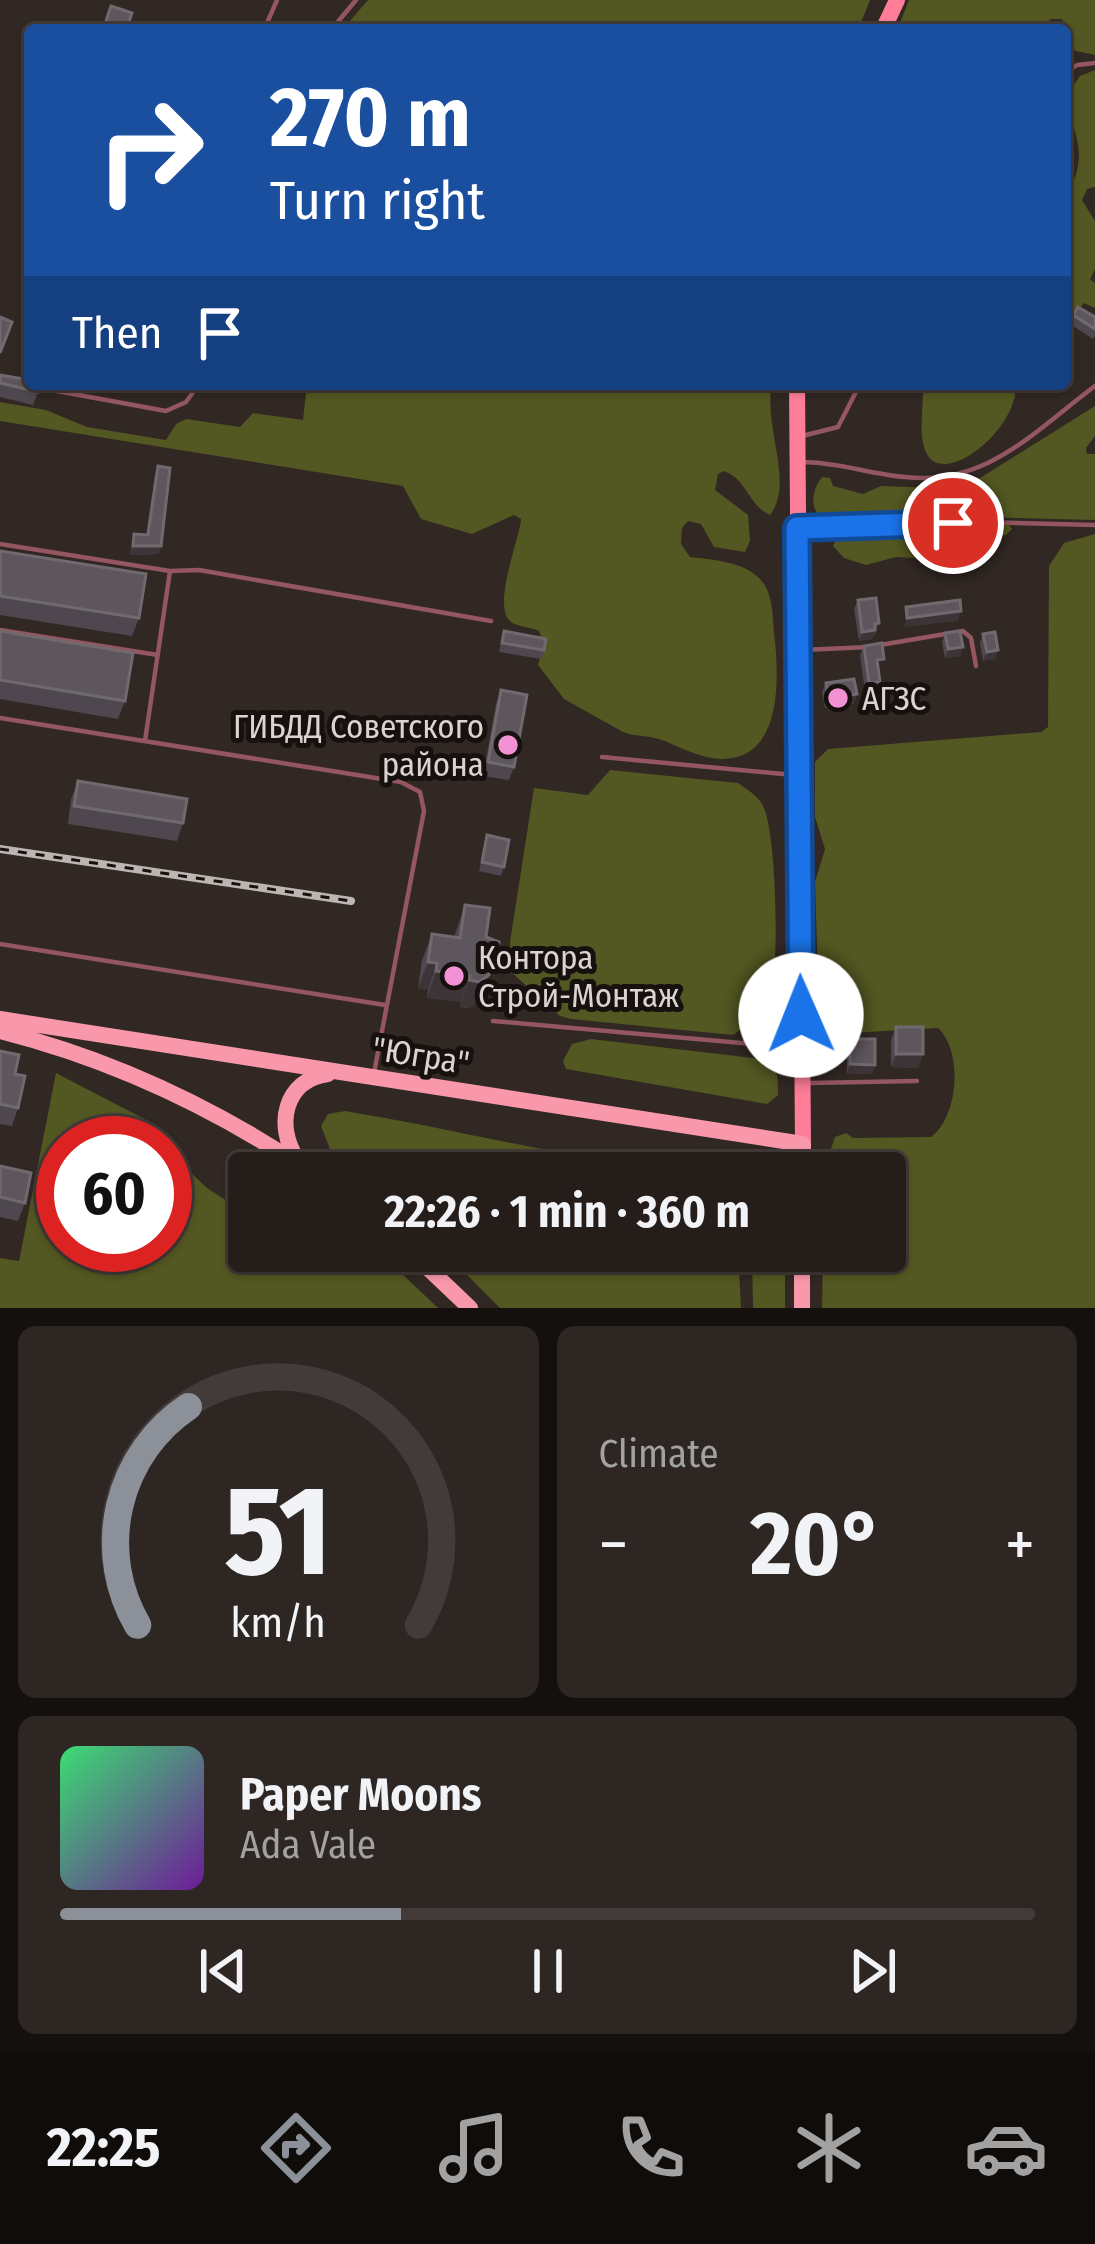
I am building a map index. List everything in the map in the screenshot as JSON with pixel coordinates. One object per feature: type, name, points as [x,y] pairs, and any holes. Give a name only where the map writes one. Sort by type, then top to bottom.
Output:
[{"type":"highway","name":"\"Югра\"","points":[[0,1019],[803,1144]]},
{"type":"highway","points":[[0,1031],[70,1052],[168,1091],[279,1152]]},
{"type":"highway","points":[[293,1152],[284,1122],[288,1103],[299,1086],[312,1077],[347,1074]]},
{"type":"highway","points":[[803,1144],[803,1152]]},
{"type":"highway","points":[[432,1272],[470,1308]]},
{"type":"highway","points":[[802,1272],[802,1308]]},
{"type":"main road","points":[[797,390],[803,1144]]},
{"type":"lane","points":[[336,24],[356,0]]},
{"type":"lane","points":[[796,462],[829,462],[907,478],[956,477],[987,466],[1095,386]]},
{"type":"lane","points":[[48,390],[166,412],[186,402],[195,390]]},
{"type":"lane","points":[[796,436],[838,427],[857,390]]},
{"type":"lane","points":[[797,528],[983,522],[1095,525]]},
{"type":"lane","points":[[0,544],[170,571],[199,571],[491,621]]},
{"type":"lane","points":[[145,741],[170,571]]},
{"type":"lane","points":[[0,630],[158,655]]},
{"type":"lane","points":[[797,650],[860,648],[963,631],[971,638],[976,666]]},
{"type":"lane","points":[[0,718],[401,782],[420,792],[424,811],[374,1078]]},
{"type":"lane","points":[[602,757],[797,776]]},
{"type":"lane","points":[[0,944],[386,1005]]},
{"type":"lane","points":[[493,1021],[802,1048]]},
{"type":"lane","points":[[802,1083],[917,1081]]},
{"type":"green space","points":[[368,0],[870,0],[860,24],[347,24]]},
{"type":"green space","points":[[909,0],[1095,0],[1095,55],[1071,47],[1071,24],[1061,19],[1046,24],[899,24]]},
{"type":"green space","points":[[1095,70],[1095,187],[1087,189],[1082,200],[1095,221],[1095,269],[1090,279],[1095,283],[1095,308],[1084,303],[1071,319],[1071,186],[1079,153],[1071,89],[1080,76]]},
{"type":"green space","points":[[306,390],[771,390],[780,487],[770,515],[724,471],[718,474],[715,490],[748,515],[750,541],[745,552],[714,547],[701,524],[688,521],[682,528],[681,544],[690,557],[745,568],[768,593],[776,658],[775,697],[766,733],[741,756],[721,759],[623,732],[564,699],[538,665],[544,644],[539,631],[514,624],[506,614],[505,588],[521,519],[514,515],[472,534],[421,519],[403,486],[0,421],[0,402],[46,410],[87,427],[166,440],[176,424],[186,419],[240,427],[253,413],[303,420]]},
{"type":"green space","points":[[923,390],[1015,390],[1006,418],[962,459],[947,464],[934,461],[925,450]]},
{"type":"green space","points":[[1095,406],[1095,436],[1086,448],[1087,454],[1095,454],[1095,520],[982,517],[839,522],[822,520],[815,510],[814,493],[822,477],[830,478],[833,486],[863,494],[881,486],[937,488],[980,478]]},
{"type":"green space","points":[[983,524],[1012,529],[931,559],[896,557],[866,565],[844,558],[833,546],[838,535],[860,528]]},
{"type":"green space","points":[[1095,534],[1095,1308],[822,1308],[823,1272],[906,1272],[906,1152],[830,1152],[835,1137],[846,1133],[853,1138],[931,1137],[952,1099],[954,1067],[946,1038],[938,1028],[850,1033],[828,1026],[819,1010],[815,882],[825,849],[815,817],[815,762],[828,749],[1041,732],[1048,727],[1049,566],[1064,543]]},
{"type":"green space","points":[[610,770],[738,783],[764,808],[774,869],[772,985],[762,1008],[733,1035],[560,1016],[511,972],[510,942],[534,788],[588,795]]},
{"type":"green space","points":[[591,1039],[762,1059],[775,1069],[778,1095],[767,1104],[566,1069],[563,1061],[572,1044]]},
{"type":"green space","points":[[56,1073],[139,1116],[48,1116]]},
{"type":"green space","points":[[345,1111],[557,1152],[333,1152],[321,1126],[328,1114]]},
{"type":"green space","points":[[192,1174],[228,1202],[228,1272],[400,1272],[438,1308],[0,1308],[0,1258],[19,1261],[36,1175],[36,1272],[192,1272]]},
{"type":"green space","points":[[464,1272],[739,1272],[741,1308],[500,1308]]},
{"type":"green space","points":[[752,1272],[785,1272],[785,1308],[753,1308]]},
{"type":"building","points":[[111,6],[132,13],[128,24],[105,24]]},
{"type":"building","points":[[1078,307],[1095,317],[1095,329],[1073,315]]},
{"type":"building","points":[[0,317],[12,322],[0,353]]},
{"type":"building","points":[[0,375],[24,379],[24,389],[0,383]]},
{"type":"building","points":[[158,466],[170,468],[161,546],[133,546],[134,534],[148,535]]},
{"type":"building","points":[[0,551],[146,574],[139,618],[0,596]]},
{"type":"building","points":[[876,598],[879,623],[875,630],[862,632],[858,600]]},
{"type":"building","points":[[960,600],[961,611],[907,618],[906,607]]},
{"type":"building","points":[[0,631],[133,653],[125,701],[0,680]]},
{"type":"building","points":[[504,631],[546,639],[544,650],[502,643]]},
{"type":"building","points":[[960,631],[963,647],[948,649],[945,633]]},
{"type":"building","points":[[995,632],[998,650],[987,652],[983,634]]},
{"type":"building","points":[[882,643],[884,659],[877,660],[880,682],[869,683],[864,646]]},
{"type":"building","points":[[854,679],[857,694],[828,699],[826,683]]},
{"type":"building","points":[[501,690],[527,695],[514,767],[488,762]]},
{"type":"building","points":[[78,781],[187,799],[183,823],[74,806]]},
{"type":"building","points":[[487,835],[509,840],[504,867],[482,862]]},
{"type":"building","points":[[465,905],[490,908],[486,937],[499,942],[489,975],[479,982],[436,971],[437,963],[428,962],[432,934],[460,938]]},
{"type":"building","points":[[896,1027],[923,1027],[923,1054],[896,1054]]},
{"type":"building","points":[[850,1039],[875,1039],[875,1065],[850,1064]]},
{"type":"building","points":[[0,1051],[19,1055],[15,1074],[25,1076],[18,1108],[0,1104]]},
{"type":"building","points":[[0,1166],[31,1173],[25,1203],[0,1197]]},
{"type":"railway","points":[[0,849],[351,901]]},
{"type":"place","name":"АГЗС","points":[[838,698]]},
{"type":"place","name":"ГИБДД Советского района","points":[[508,745]]},
{"type":"place","name":"Контора Строй-Монтаж","points":[[454,976]]},
{"type":"route","points":[[801,1015],[797,528],[953,523]]}]
